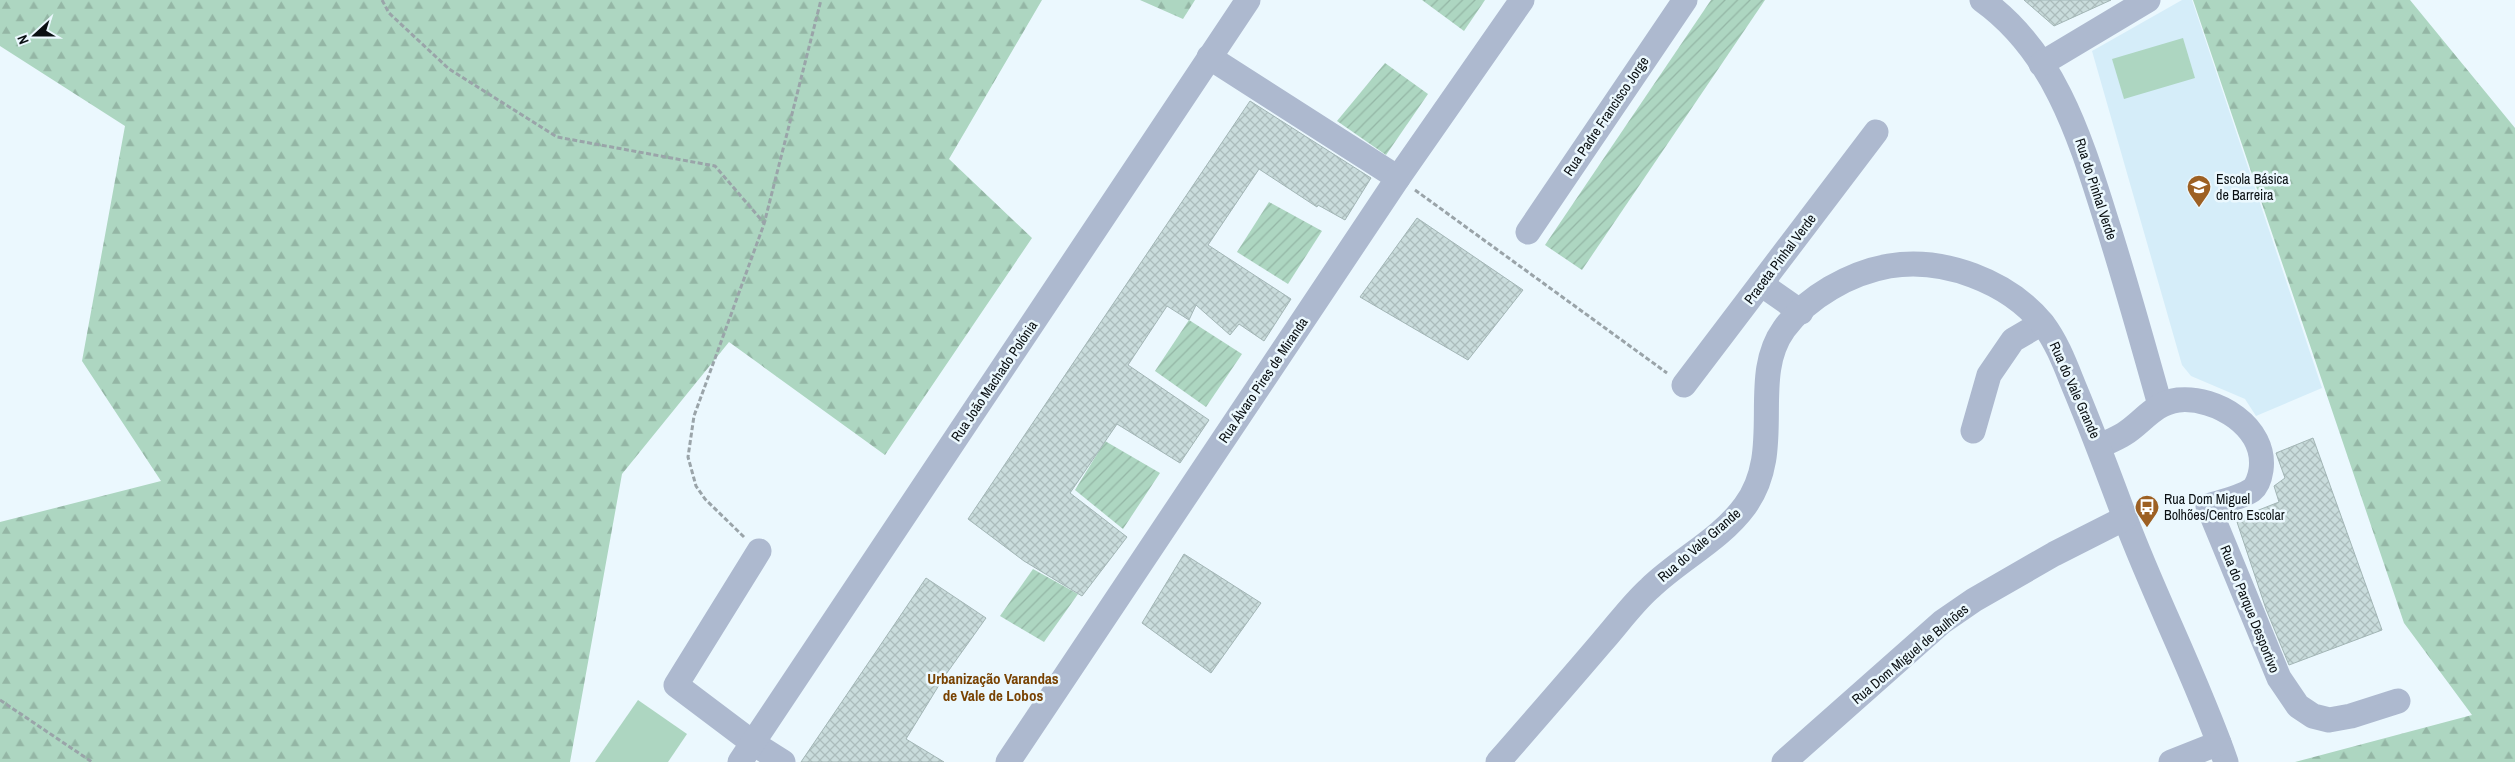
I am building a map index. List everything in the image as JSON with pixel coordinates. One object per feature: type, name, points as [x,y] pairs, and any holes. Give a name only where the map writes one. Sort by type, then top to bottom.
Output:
[{"type":"street","name":"Rua João Machado Polónia","points":[[747,752],[1248,0]]},
{"type":"street","name":"Rua Álvaro Pires de Miranda","points":[[1008,762],[1398,178],[1522,0]]},
{"type":"street","name":"Rua Padre Francisco Jorge","points":[[1528,232],[1685,0]]},
{"type":"street","name":"Rua do Pinhal Verde","points":[[1982,0],[1994,8],[2025,40],[2064,102],[2078,133],[2117,254],[2160,405]]},
{"type":"street","points":[[2041,64],[2148,0]]},
{"type":"street","points":[[1209,58],[1398,178]]},
{"type":"street","name":"Praceta Pinhal Verde","points":[[1684,385],[1876,132]]},
{"type":"street","name":"Rua do Vale Grande","points":[[1498,762],[1650,587],[1720,531],[1747,503],[1764,464],[1769,366],[1784,329],[1811,302],[1845,280],[1883,267],[1905,264],[1951,268],[1997,287],[2019,300],[2042,323],[2057,345],[2100,446],[2125,518],[2222,752]]},
{"type":"street","points":[[1761,284],[1801,312]]},
{"type":"street","points":[[1973,431],[1989,375],[2013,340],[2042,323]]},
{"type":"street","name":"Rua do Parque Desportivo","points":[[2100,446],[2125,433],[2160,405],[2177,400],[2207,402],[2228,411],[2243,423],[2256,442],[2262,462],[2260,477],[2252,490],[2208,506],[2279,678],[2298,706],[2313,716],[2330,720],[2351,716],[2398,700]]},
{"type":"street","name":"Rua Dom Miguel de Bulhões","points":[[1784,762],[1942,622],[1974,600],[2046,559],[2125,518]]},
{"type":"street","points":[[759,551],[676,685],[747,752],[782,762]]},
{"type":"street","points":[[2171,762],[2222,752]]},
{"type":"path","points":[[382,0],[389,13],[449,69],[556,137],[715,166],[764,224]]},
{"type":"path","points":[[759,551],[705,499],[696,486],[688,457],[694,416],[764,224],[821,0]]},
{"type":"path","points":[[1398,178],[1684,385]]},
{"type":"path","points":[[0,700],[92,762]]},
{"type":"shaded area","name":"Escola Básica de Barreira","points":[[2182,0],[2192,0],[2322,388],[2256,416],[2245,399],[2191,376],[2182,365],[2092,51]]},
{"type":"green space","points":[[0,0],[1042,0],[949,159],[1032,238],[885,455],[729,342],[622,474],[570,762],[0,762],[0,522],[161,481],[82,361],[125,126],[0,46]]},
{"type":"green space","points":[[1140,0],[1195,0],[1183,19]]},
{"type":"green space","points":[[1422,0],[1485,0],[1464,31]]},
{"type":"green space","points":[[1711,0],[1765,0],[1582,270],[1545,245]]},
{"type":"green space","points":[[2193,0],[2410,0],[2515,128],[2515,762],[2295,762],[2472,715],[2404,623]]},
{"type":"green space","points":[[2183,38],[2195,78],[2124,99],[2112,59]]},
{"type":"green space","points":[[1385,63],[1428,94],[1386,155],[1337,121]]},
{"type":"green space","points":[[1269,202],[1322,231],[1288,284],[1237,252]]},
{"type":"green space","points":[[1189,320],[1242,354],[1206,407],[1155,371]]},
{"type":"green space","points":[[1105,441],[1160,473],[1123,529],[1075,490]]},
{"type":"green space","points":[[1033,569],[1078,594],[1044,642],[1000,616]]},
{"type":"green space","points":[[638,700],[687,734],[668,762],[595,762]]},
{"type":"building","points":[[2024,0],[2111,0],[2054,26]]},
{"type":"building","points":[[1250,101],[1371,178],[1345,220],[1318,205],[1317,207],[1259,169],[1208,245],[1291,299],[1264,341],[1239,324],[1230,335],[1196,305],[1189,320],[1167,306],[1128,365],[1209,420],[1180,463],[1117,424],[1070,493],[1127,537],[1082,596],[1024,561],[968,519]]},
{"type":"building","points":[[1417,218],[1523,290],[1468,360],[1360,297]]},
{"type":"building","points":[[2313,438],[2382,630],[2289,665],[2266,609],[2236,519],[2279,502],[2274,486],[2285,478],[2276,453]]},
{"type":"building","points":[[1184,554],[1261,603],[1211,673],[1142,623]]},
{"type":"building","points":[[926,578],[986,618],[944,677],[906,739],[944,762],[801,762]]},
{"type":"place","name":"Escola Básica de Barreira","points":[[2199,208]]},
{"type":"place","name":"Rua Dom Miguel Bolhões/Centro Escolar","points":[[2147,528]]},
{"type":"district","name":"Urbanização Varandas de Vale de Lobos","points":[[993,688]]}]
